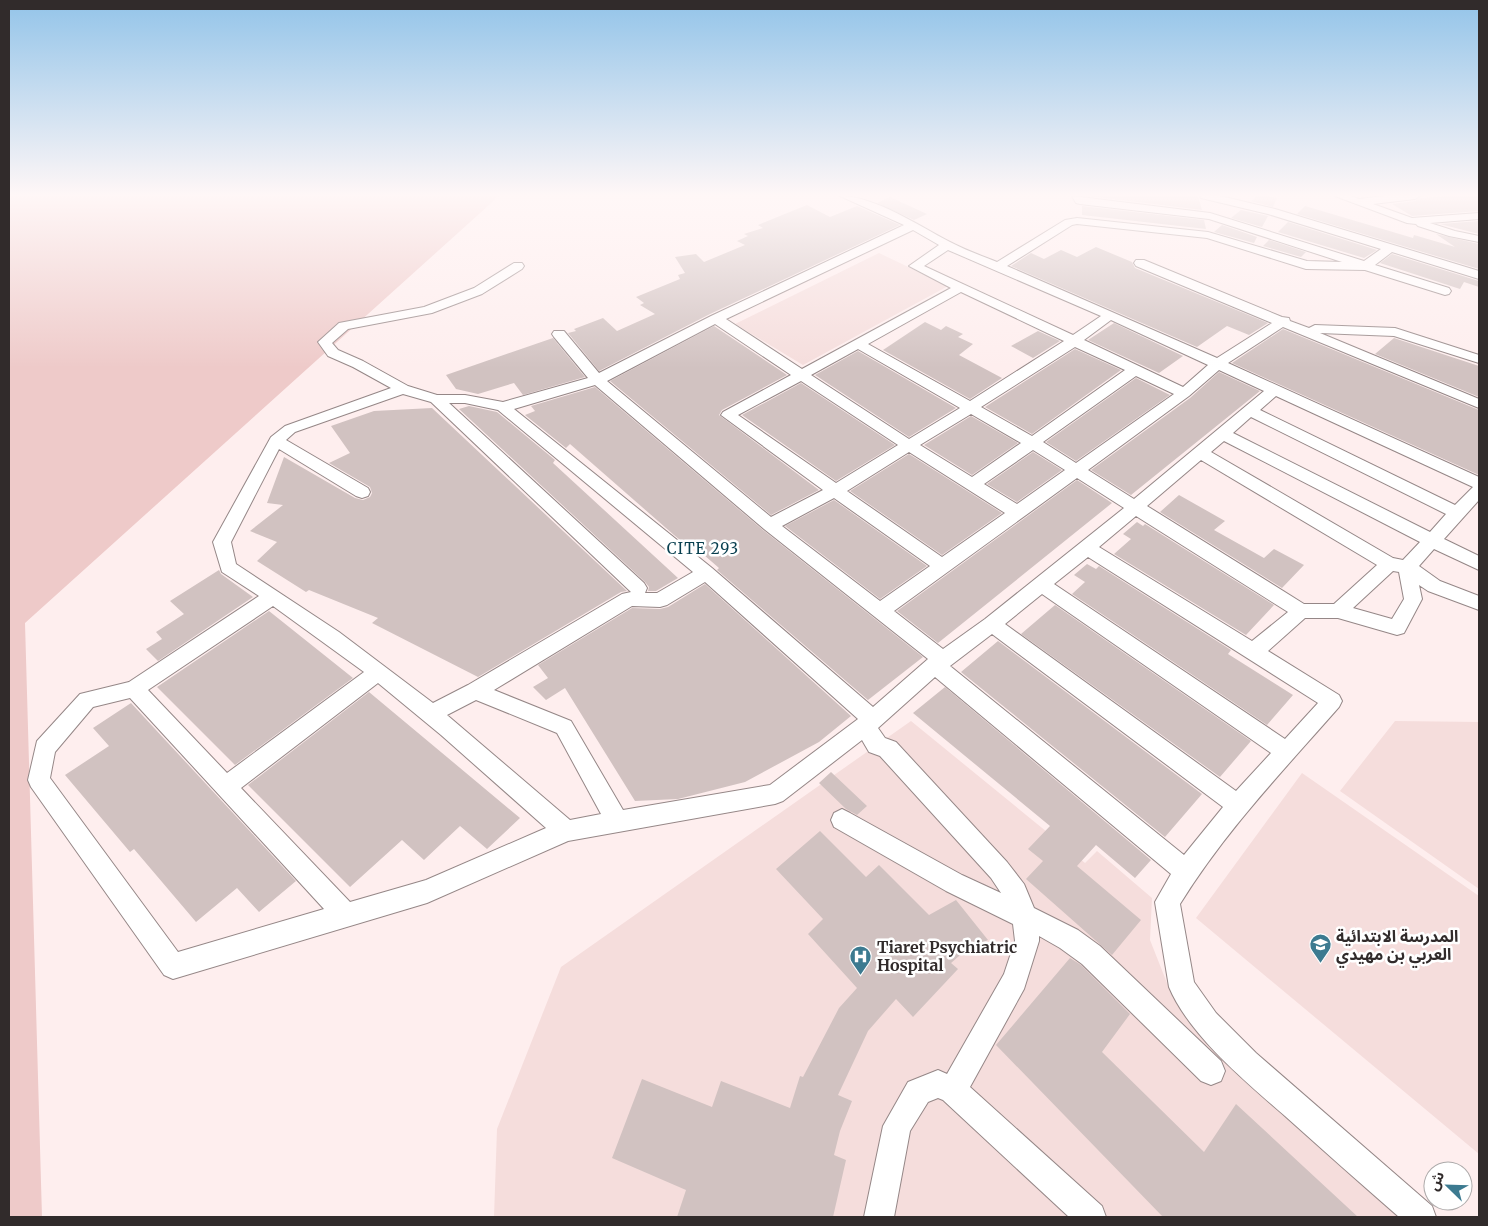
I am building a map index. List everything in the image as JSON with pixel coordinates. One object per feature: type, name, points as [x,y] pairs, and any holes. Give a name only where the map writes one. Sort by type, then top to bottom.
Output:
[{"type":"street","points":[[503,407],[597,380],[716,319],[855,253]]},
{"type":"street","points":[[934,253],[915,266],[1184,393]]},
{"type":"street","points":[[966,253],[1110,315],[1479,483]]},
{"type":"street","points":[[998,267],[1020,253]]},
{"type":"street","points":[[1267,253],[1306,265],[1365,266],[1383,253]]},
{"type":"street","points":[[1325,253],[1445,291]]},
{"type":"street","points":[[1407,253],[1479,275]]},
{"type":"street","points":[[1140,263],[1284,321],[1479,404]]},
{"type":"street","points":[[518,266],[478,291],[427,310],[344,326],[325,342],[333,353],[358,364],[403,389],[436,399],[465,399],[503,407],[706,573],[869,723],[877,745],[888,749],[999,870],[1016,892],[1025,916],[1027,940],[1015,980],[953,1090]]},
{"type":"street","points":[[942,566],[728,415],[960,287]]},
{"type":"street","points":[[770,525],[836,490],[970,408],[1074,341],[1110,315]]},
{"type":"street","points":[[716,319],[908,445],[1017,512]]},
{"type":"street","points":[[880,611],[1184,393],[1218,364],[1284,321]]},
{"type":"street","points":[[1302,329],[1395,332],[1479,359]]},
{"type":"street","points":[[559,334],[597,380],[770,525],[880,611],[1185,871]]},
{"type":"street","points":[[859,344],[1033,443],[1301,611],[1338,611],[1397,628],[1413,599],[1398,565]]},
{"type":"street","points":[[972,486],[1135,370]]},
{"type":"street","points":[[403,389],[290,429],[276,440],[222,542],[228,567],[273,596],[378,672],[431,714],[566,831]]},
{"type":"street","points":[[273,596],[134,689],[87,700],[45,748],[39,780],[173,966],[348,916],[427,891],[566,831],[775,794],[869,723],[939,663],[992,624],[1087,548],[1274,390]]},
{"type":"street","points":[[436,399],[638,588]]},
{"type":"street","points":[[1250,411],[1458,512]]},
{"type":"street","points":[[1223,434],[1479,564]]},
{"type":"street","points":[[276,440],[362,492]]},
{"type":"street","points":[[1201,453],[1434,586],[1479,603]]},
{"type":"street","points":[[1338,611],[1433,539],[1479,490]]},
{"type":"street","points":[[1087,548],[1332,701],[1239,806],[1227,817],[1185,871],[1166,902],[1182,987],[1207,1022],[1246,1063],[1421,1217]]},
{"type":"street","points":[[431,714],[475,691],[629,599],[660,600],[706,573]]},
{"type":"street","points":[[1041,584],[1287,752]]},
{"type":"street","points":[[1253,652],[1301,611]]},
{"type":"street","points":[[992,624],[1239,806]]},
{"type":"street","points":[[226,786],[378,672]]},
{"type":"street","points":[[134,689],[348,916]]},
{"type":"street","points":[[475,691],[564,727],[617,822]]},
{"type":"street","points":[[842,820],[954,883],[1069,939],[1091,955],[1211,1070]]},
{"type":"street","points":[[879,1217],[897,1126],[918,1092],[938,1084],[953,1090],[1091,1217]]},
{"type":"shaded area","points":[[9,253],[435,253],[25,623],[42,1217],[9,1217]]},
{"type":"shaded area","points":[[879,253],[948,286],[803,365],[735,324]]},
{"type":"shaded area","name":"Tiaret Psychiatric Hospital","points":[[911,721],[1085,863],[1097,851],[1152,898],[1150,940],[1167,983],[1206,1031],[1420,1217],[494,1217],[497,1129],[561,967]]},
{"type":"shaded area","points":[[1395,721],[1479,722],[1479,889],[1340,791]]},
{"type":"shaded area","points":[[1302,773],[1479,896],[1479,1154],[1196,918]]},
{"type":"building","points":[[725,253],[840,253],[710,314],[599,371],[568,333],[603,318],[617,331],[655,314],[640,305],[644,303],[636,297],[680,279],[678,275],[685,273],[675,257],[696,254],[704,262]]},
{"type":"building","points":[[1031,253],[1044,259],[1055,253],[1068,253],[1077,257],[1084,253],[1111,253],[1132,262],[1135,268],[1268,323],[1249,335],[1227,326],[1197,347],[1011,266]]},
{"type":"building","points":[[1288,253],[1305,253],[1301,257]]},
{"type":"building","points":[[1348,253],[1372,253],[1364,258]]},
{"type":"building","points":[[1427,253],[1479,253],[1479,269]]},
{"type":"building","points":[[1392,254],[1479,281],[1479,287],[1464,282],[1460,289],[1380,263]]},
{"type":"building","points":[[925,322],[941,330],[946,326],[963,334],[958,337],[973,344],[959,355],[1002,378],[970,399],[883,350]]},
{"type":"building","points":[[1114,323],[1183,356],[1159,373],[1088,340]]},
{"type":"building","points":[[714,326],[787,375],[722,410],[719,415],[819,490],[771,515],[610,381]]},
{"type":"building","points":[[1283,329],[1479,410],[1479,475],[1232,363]]},
{"type":"building","points":[[1038,331],[1060,341],[1033,358],[1011,346]]},
{"type":"building","points":[[553,338],[585,377],[523,395],[514,383],[478,394],[456,389],[446,375]]},
{"type":"building","points":[[1394,338],[1479,366],[1479,397],[1375,354]]},
{"type":"building","points":[[1075,349],[1121,370],[1032,434],[985,407]]},
{"type":"building","points":[[858,351],[956,408],[909,437],[815,375]]},
{"type":"building","points":[[1219,372],[1260,391],[1131,495],[1091,470],[1190,398]]},
{"type":"building","points":[[1136,378],[1170,395],[1076,461],[1046,442]]},
{"type":"building","points":[[801,383],[895,445],[836,481],[742,415]]},
{"type":"building","points":[[595,387],[763,530],[923,657],[868,700],[717,570],[719,568],[689,542],[685,544],[674,535],[570,444],[566,448],[525,415],[535,411],[531,406]]},
{"type":"building","points":[[469,406],[497,412],[555,460],[553,463],[678,578],[656,591],[648,591],[649,587],[645,582],[459,409]]},
{"type":"building","points":[[432,408],[627,591],[621,592],[478,677],[372,623],[378,618],[309,590],[306,592],[257,561],[277,542],[250,531],[283,505],[267,503],[284,457],[355,498],[363,500],[370,497],[372,493],[370,487],[329,463],[350,453],[331,426],[374,411]]},
{"type":"building","points":[[971,416],[1018,443],[972,475],[924,445]]},
{"type":"building","points":[[1033,452],[1062,470],[1017,502],[987,484]]},
{"type":"building","points":[[909,454],[1002,513],[942,555],[850,491]]},
{"type":"building","points":[[1077,480],[1112,503],[938,643],[897,611]]},
{"type":"building","points":[[1179,495],[1225,521],[1214,530],[1264,558],[1274,549],[1304,565],[1282,588],[1160,512]]},
{"type":"building","points":[[834,500],[927,566],[880,599],[785,526]]},
{"type":"building","points":[[1137,522],[1143,526],[1145,524],[1274,605],[1246,635],[1114,554],[1131,539],[1123,534]]},
{"type":"building","points":[[1087,564],[1096,569],[1099,566],[1231,650],[1228,654],[1293,695],[1267,725],[1072,594],[1085,582],[1074,575]]},
{"type":"building","points":[[219,570],[221,574],[253,597],[158,661],[146,649],[162,639],[156,632],[184,614],[170,601]]},
{"type":"building","points":[[705,584],[851,716],[819,742],[745,782],[678,799],[635,801],[565,688],[546,700],[533,687],[548,678],[538,665],[632,608],[660,609],[668,607]]},
{"type":"building","points":[[1055,605],[1251,741],[1220,777],[1021,634]]},
{"type":"building","points":[[269,611],[353,678],[235,765],[157,687]]},
{"type":"building","points":[[998,641],[1202,794],[1165,837],[961,672]]},
{"type":"building","points":[[945,687],[1151,860],[1135,878],[1096,845],[1077,866],[1141,920],[1112,955],[1026,879],[1043,861],[1028,849],[1050,826],[913,713]]},
{"type":"building","points":[[369,692],[520,818],[487,849],[460,826],[424,860],[402,840],[350,887],[248,785]]},
{"type":"building","points":[[131,703],[296,881],[259,912],[237,888],[196,922],[134,849],[130,852],[65,775],[109,746],[93,728]]},
{"type":"building","points":[[831,772],[867,806],[857,815],[846,809],[819,783]]},
{"type":"building","points":[[820,831],[866,877],[879,865],[929,915],[956,900],[988,940],[966,950],[951,963],[958,969],[913,1017],[896,999],[868,1031],[838,1095],[852,1101],[840,1131],[834,1155],[846,1160],[833,1217],[677,1217],[686,1190],[612,1158],[642,1079],[712,1107],[721,1081],[790,1108],[800,1076],[803,1077],[839,1008],[857,988],[808,934],[823,919],[776,869]]},
{"type":"building","points":[[1070,958],[1081,965],[1130,1014],[1102,1052],[1204,1152],[1236,1104],[1358,1217],[1163,1217],[996,1045]]},
{"type":"place","name":"المدرسة الابتدائية العربي بن مهيدي","points":[[1320,964]]},
{"type":"place","name":"Tiaret Psychiatric Hospital","points":[[861,975]]},
{"type":"district","name":"CITE 293","points":[[703,548]]}]
